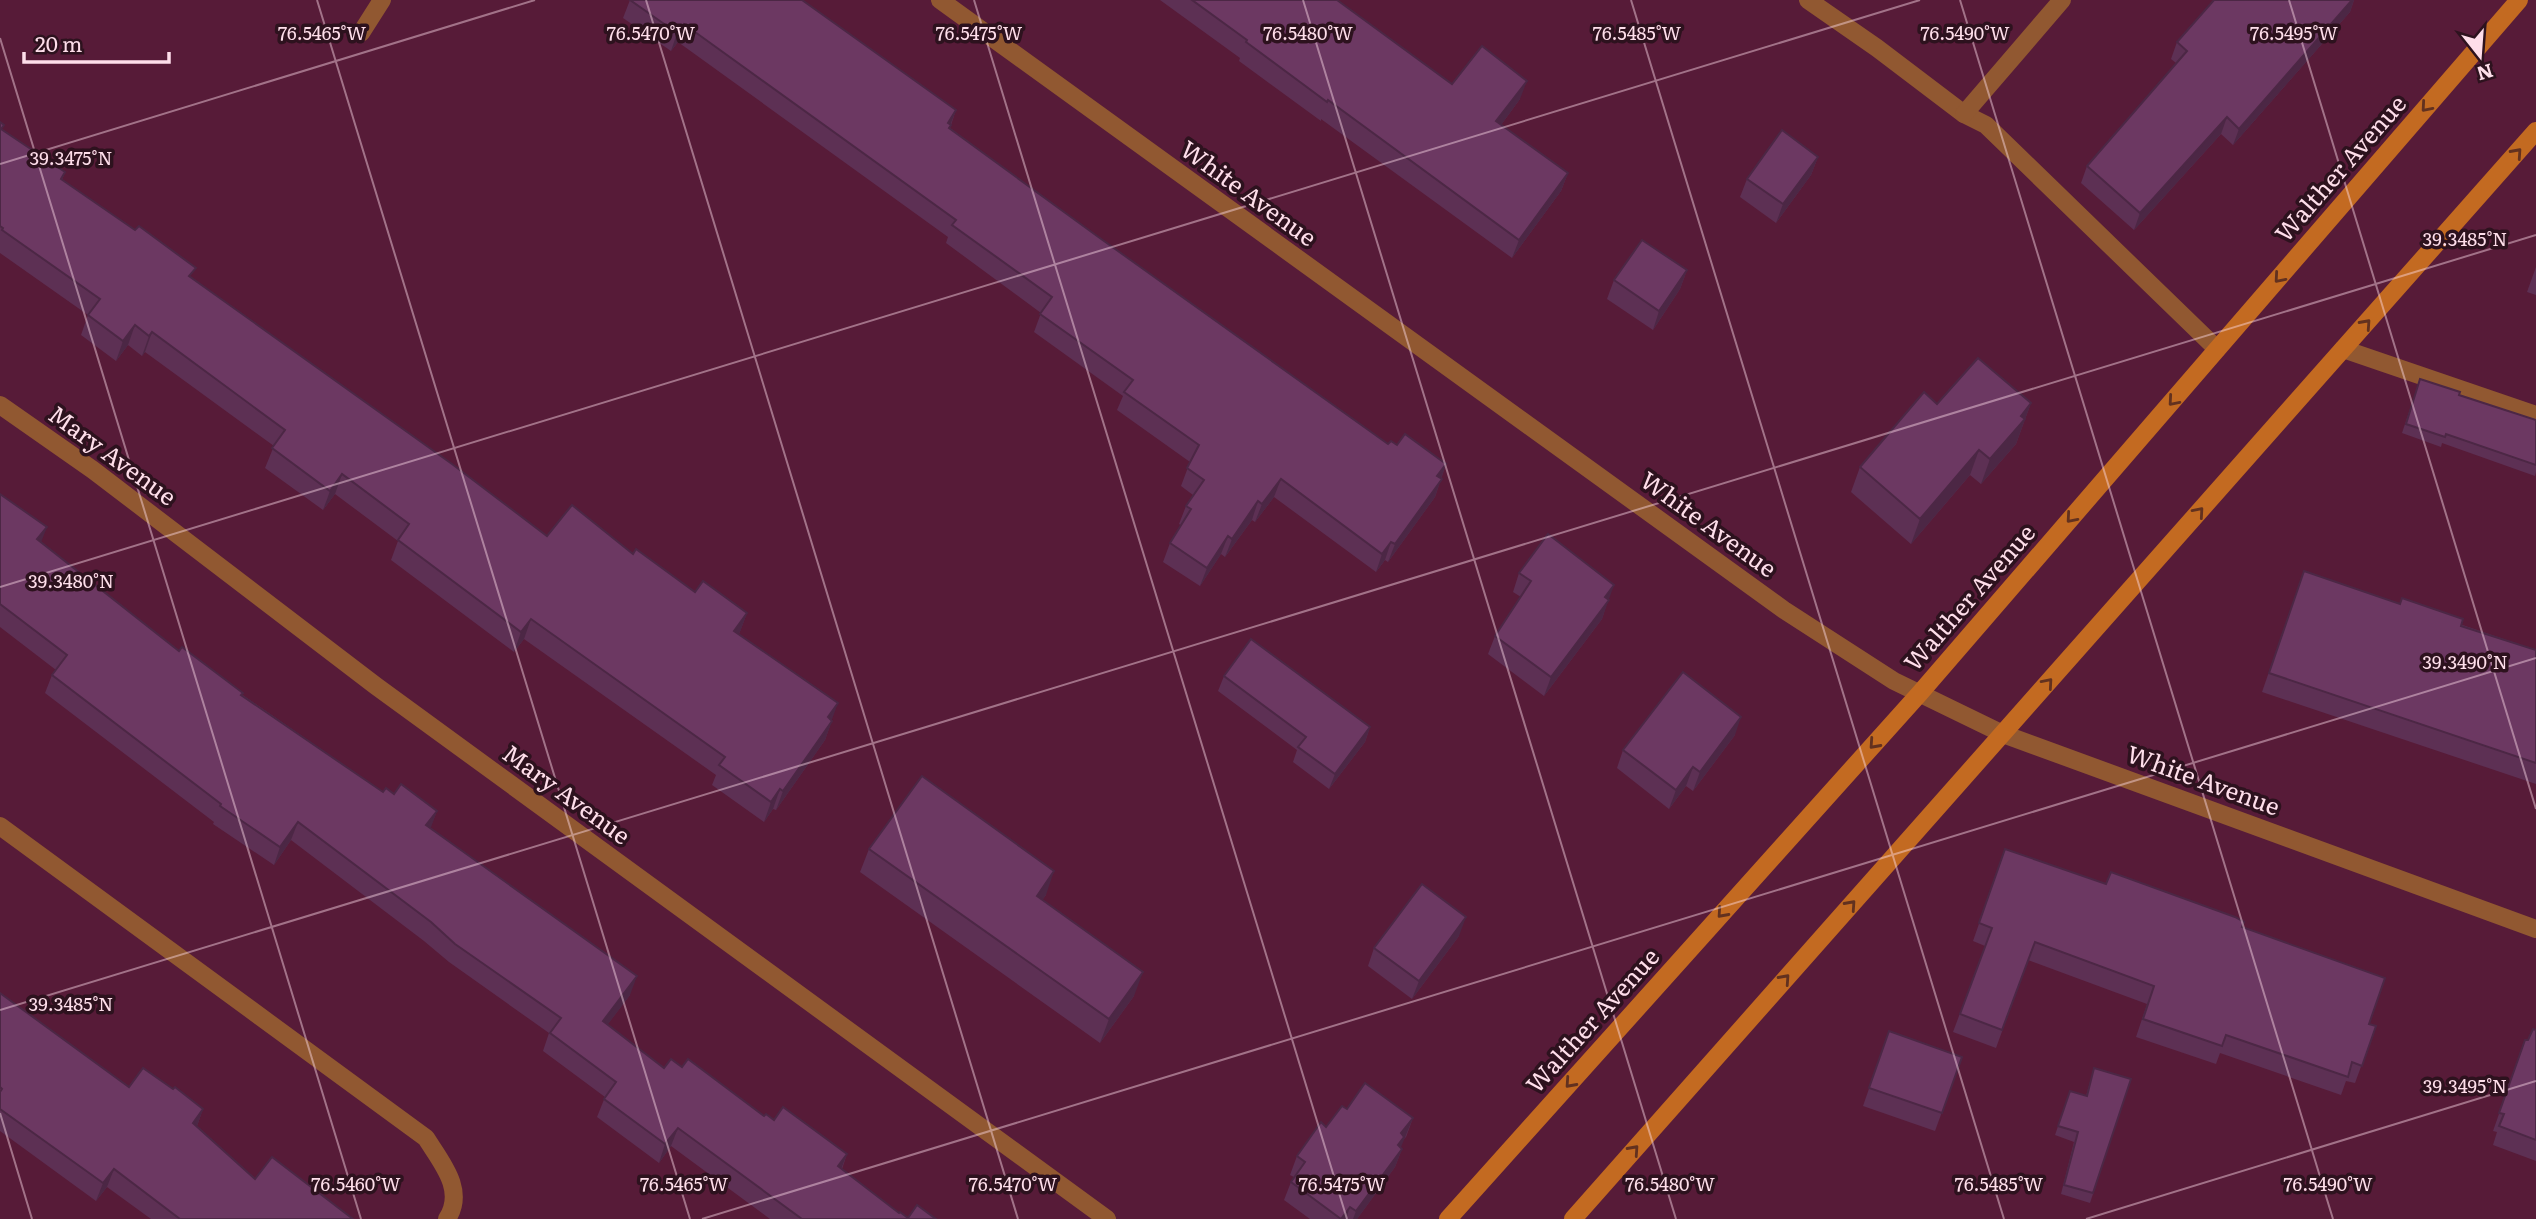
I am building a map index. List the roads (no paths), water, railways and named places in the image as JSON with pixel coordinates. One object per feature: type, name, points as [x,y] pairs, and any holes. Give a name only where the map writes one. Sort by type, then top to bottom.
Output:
[{"type":"main road","name":"Walther Avenue","points":[[1448,1219],[1920,693],[2519,0]]},
{"type":"main road","points":[[1573,1219],[2536,131]]},
{"type":"street","points":[[360,33],[382,0]]},
{"type":"street","name":"White Avenue","points":[[940,0],[1784,610],[1894,681],[2003,734],[2536,929]]},
{"type":"street","points":[[1808,0],[1964,114],[1986,125],[2217,349]]},
{"type":"street","points":[[1964,114],[2062,0]]},
{"type":"street","points":[[2343,349],[2536,415]]},
{"type":"street","name":"Mary Avenue","points":[[0,405],[93,470],[376,686],[1107,1219]]},
{"type":"street","points":[[0,826],[426,1138],[453,1180],[452,1212],[447,1219]]}]
